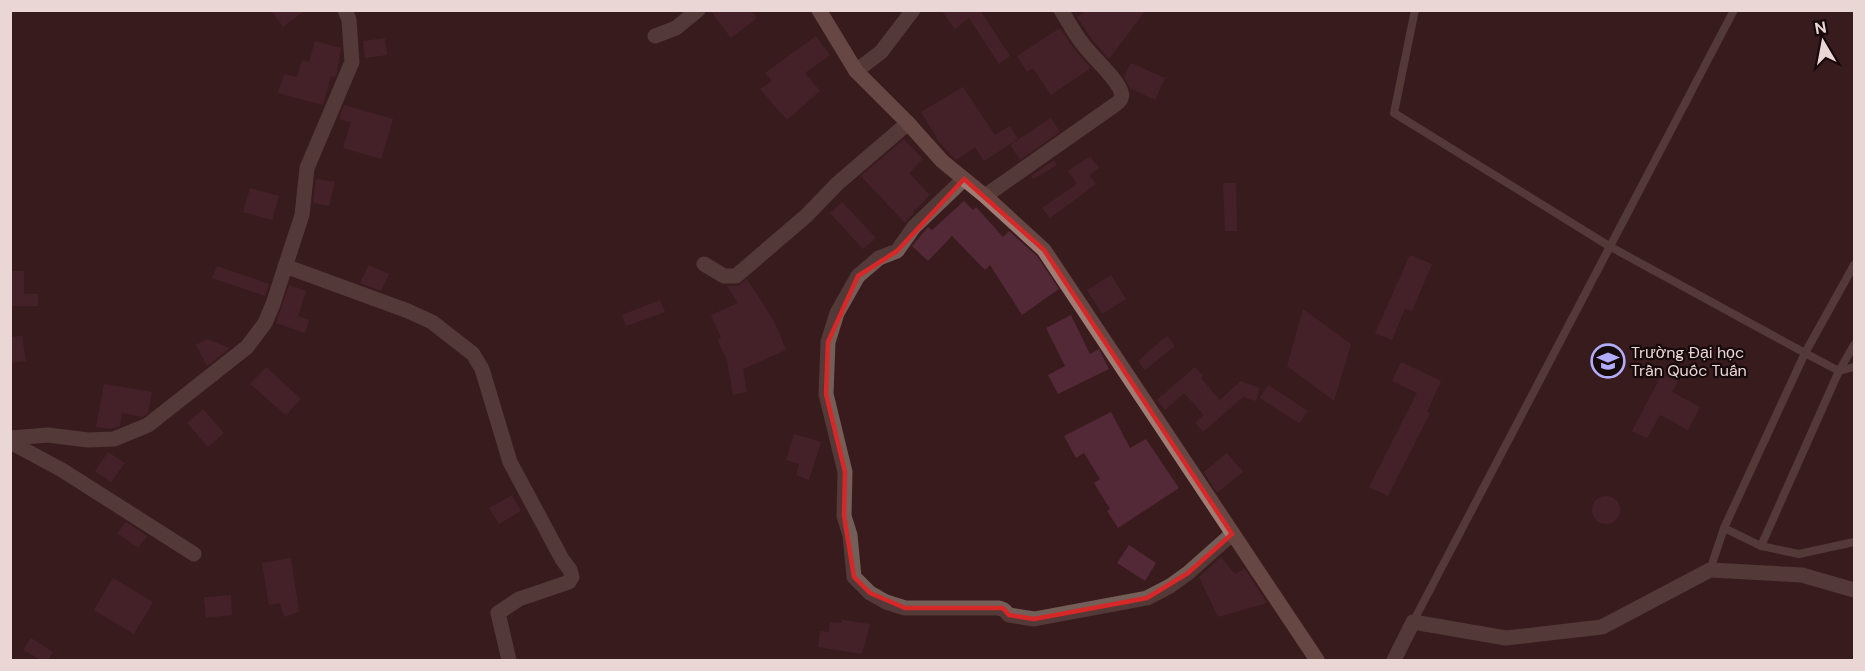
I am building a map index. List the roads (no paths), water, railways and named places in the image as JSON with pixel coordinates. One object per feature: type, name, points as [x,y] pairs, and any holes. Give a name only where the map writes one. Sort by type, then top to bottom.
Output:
[{"type":"street","points":[[10,440],[48,435],[88,440],[114,439],[148,425],[247,347],[265,323],[302,215],[307,168],[352,62],[349,20],[345,10]]},
{"type":"street","points":[[655,36],[676,28],[698,10]]},
{"type":"street","points":[[819,10],[856,71],[908,123],[942,162],[985,196],[1044,250],[1317,660]]},
{"type":"street","points":[[856,71],[881,52],[913,10]]},
{"type":"street","points":[[985,196],[1116,104],[1122,97],[1114,78],[1104,70],[1082,43],[1061,10]]},
{"type":"street","points":[[704,264],[724,276],[736,276],[908,123]]},
{"type":"street","points":[[964,179],[914,227],[897,250],[879,258],[858,276],[837,313],[828,342],[826,393],[845,472],[844,516],[850,535],[854,577],[870,593],[886,602],[905,608],[999,608],[1010,615],[1034,620],[1147,598],[1188,573],[1232,534]]},
{"type":"street","points":[[285,266],[432,322],[474,354],[482,369],[510,462],[572,577],[569,582],[519,599],[498,613],[509,660]]},
{"type":"street","points":[[10,440],[62,470],[194,554]]},
{"type":"street","points":[[1394,660],[1413,622],[1506,638],[1602,627],[1710,570],[1802,575],[1854,590]]},
{"type":"lane","points":[[1415,10],[1394,113],[1609,246],[1839,371],[1854,367]]},
{"type":"lane","points":[[1413,622],[1734,10]]},
{"type":"lane","points":[[1710,570],[1724,528],[1805,353],[1854,265]]},
{"type":"lane","points":[[1761,546],[1839,371],[1854,348]]},
{"type":"lane","points":[[1724,528],[1761,546],[1798,554],[1854,542]]},
{"type":"place","name":"Trường Đại học Trần Quốc Tuấn","points":[[1608,361]]}]
